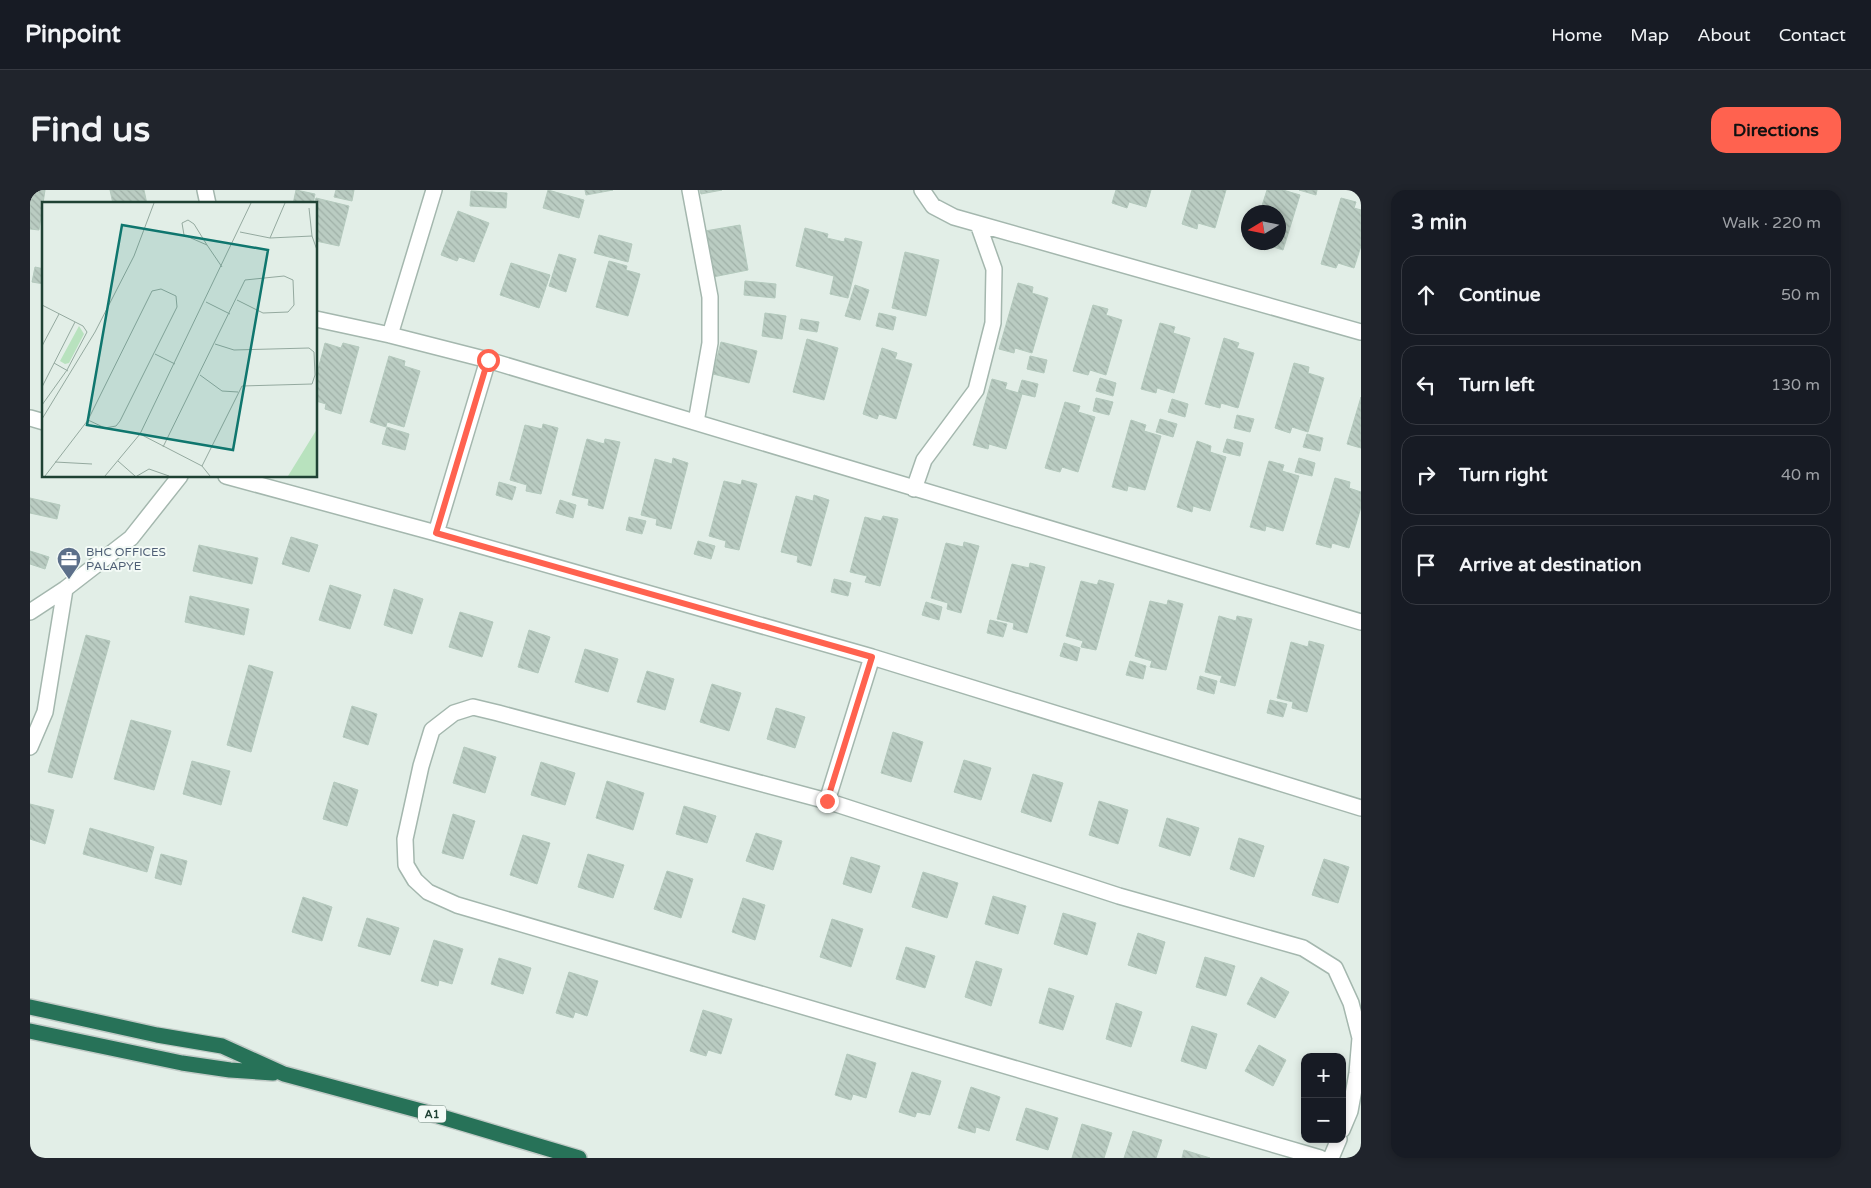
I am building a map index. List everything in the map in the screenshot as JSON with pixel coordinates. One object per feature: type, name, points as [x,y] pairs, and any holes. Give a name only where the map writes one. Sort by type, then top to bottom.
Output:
[{"type":"highway","name":"A1","points":[[30,1008],[222,1046],[284,1074],[425,1112],[579,1158]]},
{"type":"highway","name":"A1","points":[[30,1032],[182,1063],[230,1070],[284,1074]]},
{"type":"street","points":[[390,335],[434,190]]},
{"type":"street","points":[[690,190],[710,297],[710,343],[696,422]]},
{"type":"street","points":[[922,190],[933,206],[954,217],[1361,332]]},
{"type":"street","points":[[914,490],[924,460],[976,390],[993,323],[994,269],[978,224]]},
{"type":"street","points":[[318,319],[390,335],[488,360],[914,490],[1361,622]]},
{"type":"street","points":[[436,533],[488,360]]},
{"type":"street","points":[[30,612],[65,589],[131,538],[178,478]]},
{"type":"street","points":[[233,478],[436,533],[872,657],[1361,808]]},
{"type":"street","points":[[30,747],[45,712],[65,589]]},
{"type":"street","points":[[827,801],[872,657]]},
{"type":"street","points":[[1320,1158],[457,905],[428,892],[415,880],[406,865],[405,839],[421,766],[432,730],[454,713],[474,708],[827,801],[1120,896],[1303,948],[1335,968],[1351,1003],[1360,1038],[1357,1074],[1350,1111],[1346,1120]]},
{"type":"street","points":[[1332,1158],[1338,1143]]},
{"type":"building","points":[[30,190],[45,190],[39,230],[30,229]]},
{"type":"building","points":[[110,190],[144,190],[147,202],[113,202]]},
{"type":"building","points":[[296,190],[315,194],[313,202],[293,202]]},
{"type":"building","points":[[336,190],[354,190],[352,201],[334,197]]},
{"type":"building","points":[[548,190],[584,200],[579,218],[543,208]]},
{"type":"building","points":[[585,190],[613,190],[586,195]]},
{"type":"building","points":[[700,190],[722,190],[701,194]]},
{"type":"building","points":[[1116,190],[1151,190],[1146,207],[1129,202],[1127,208],[1112,203]]},
{"type":"building","points":[[1192,190],[1226,190],[1215,228],[1198,223],[1197,229],[1182,224]]},
{"type":"building","points":[[1267,190],[1283,190],[1300,195],[1286,240],[1286,205],[1262,205]]},
{"type":"building","points":[[1299,190],[1317,190],[1316,195]]},
{"type":"building","points":[[471,191],[507,193],[506,208],[470,206]]},
{"type":"building","points":[[316,198],[349,206],[339,246],[318,241],[318,202],[315,202]]},
{"type":"building","points":[[1341,198],[1356,202],[1354,208],[1361,210],[1361,246],[1354,268],[1338,263],[1336,268],[1321,264]]},
{"type":"building","points":[[458,211],[489,223],[474,262],[459,257],[457,261],[441,255]]},
{"type":"building","points":[[740,225],[748,270],[713,277],[705,231]]},
{"type":"building","points":[[805,228],[828,234],[827,238],[844,242],[845,238],[862,242],[848,298],[830,294],[834,276],[796,266]]},
{"type":"building","points":[[599,235],[632,244],[628,262],[594,253]]},
{"type":"building","points":[[905,252],[939,260],[926,316],[892,308]]},
{"type":"building","points":[[559,254],[576,259],[566,292],[549,286]]},
{"type":"building","points":[[609,261],[627,266],[626,270],[640,274],[628,316],[596,307]]},
{"type":"building","points":[[511,263],[550,275],[539,308],[500,295]]},
{"type":"building","points":[[35,267],[42,269],[42,284],[32,282]]},
{"type":"building","points":[[745,281],[776,284],[775,298],[744,295]]},
{"type":"building","points":[[1018,283],[1033,287],[1032,293],[1048,298],[1032,353],[1015,348],[1014,353],[999,349]]},
{"type":"building","points":[[855,285],[869,290],[860,320],[845,316]]},
{"type":"building","points":[[1093,305],[1108,309],[1106,315],[1122,320],[1106,375],[1090,370],[1088,375],[1073,371]]},
{"type":"building","points":[[765,313],[786,316],[782,339],[762,336]]},
{"type":"building","points":[[879,313],[896,317],[893,330],[876,326]]},
{"type":"building","points":[[801,319],[819,322],[817,332],[799,329]]},
{"type":"building","points":[[1160,323],[1175,327],[1173,333],[1190,338],[1174,393],[1157,388],[1156,393],[1141,389]]},
{"type":"building","points":[[1224,338],[1239,343],[1237,348],[1254,353],[1238,408],[1221,403],[1220,408],[1205,404]]},
{"type":"building","points":[[807,339],[838,348],[824,400],[793,392]]},
{"type":"building","points":[[721,342],[757,351],[749,383],[713,374]]},
{"type":"building","points":[[325,343],[341,348],[343,343],[359,347],[341,414],[325,409],[326,404],[318,402],[318,369]]},
{"type":"building","points":[[882,348],[897,353],[895,359],[912,364],[896,419],[879,414],[877,419],[863,414]]},
{"type":"building","points":[[389,356],[405,361],[404,366],[420,371],[404,427],[387,422],[386,427],[370,422]]},
{"type":"building","points":[[1030,356],[1047,360],[1044,373],[1027,369]]},
{"type":"building","points":[[1294,363],[1309,367],[1308,373],[1324,378],[1308,432],[1292,427],[1290,433],[1275,428]]},
{"type":"building","points":[[1100,378],[1116,383],[1113,396],[1096,391]]},
{"type":"building","points":[[992,379],[1007,383],[1005,389],[1022,394],[1006,449],[989,444],[988,449],[973,445]]},
{"type":"building","points":[[1022,380],[1038,384],[1035,397],[1018,393]]},
{"type":"building","points":[[1361,397],[1361,448],[1347,444]]},
{"type":"building","points":[[1096,398],[1113,402],[1109,415],[1093,411]]},
{"type":"building","points":[[1172,399],[1188,404],[1185,417],[1168,412]]},
{"type":"building","points":[[1065,402],[1080,406],[1078,412],[1095,417],[1078,472],[1062,467],[1060,472],[1045,468]]},
{"type":"building","points":[[1237,415],[1254,419],[1250,432],[1234,428]]},
{"type":"building","points":[[1160,419],[1177,424],[1173,437],[1156,432]]},
{"type":"building","points":[[1131,420],[1146,425],[1144,431],[1161,436],[1145,490],[1128,486],[1127,491],[1112,487]]},
{"type":"building","points":[[543,424],[558,428],[541,494],[526,491],[527,485],[510,480],[525,425],[542,429]]},
{"type":"building","points":[[387,427],[409,434],[405,450],[382,444]]},
{"type":"building","points":[[1307,434],[1323,438],[1320,451],[1303,447]]},
{"type":"building","points":[[587,439],[604,444],[605,439],[620,442],[603,509],[588,505],[589,499],[572,495]]},
{"type":"building","points":[[1227,439],[1243,443],[1240,456],[1223,452]]},
{"type":"building","points":[[1197,441],[1211,446],[1210,452],[1226,457],[1210,511],[1193,506],[1192,512],[1177,507]]},
{"type":"building","points":[[673,458],[688,463],[671,529],[656,525],[657,519],[641,515],[655,459],[672,464]]},
{"type":"building","points":[[1299,458],[1315,463],[1312,476],[1295,472]]},
{"type":"building","points":[[1269,461],[1284,465],[1282,471],[1299,476],[1283,531],[1266,526],[1265,531],[1250,527]]},
{"type":"building","points":[[1335,478],[1350,482],[1349,488],[1361,492],[1361,507],[1349,548],[1332,543],[1331,548],[1316,544]]},
{"type":"building","points":[[742,480],[757,484],[739,550],[725,547],[726,541],[709,536],[724,481],[741,485]]},
{"type":"building","points":[[499,482],[516,487],[512,500],[496,495]]},
{"type":"building","points":[[814,495],[829,500],[811,566],[797,562],[798,556],[781,552],[796,496],[813,501]]},
{"type":"building","points":[[30,498],[60,505],[57,519],[30,513]]},
{"type":"building","points":[[560,500],[576,505],[573,518],[556,513]]},
{"type":"building","points":[[883,516],[898,519],[880,586],[865,582],[867,576],[850,572],[865,517],[881,521]]},
{"type":"building","points":[[629,517],[646,521],[642,534],[626,530]]},
{"type":"building","points":[[291,537],[318,545],[309,572],[282,564]]},
{"type":"building","points":[[698,541],[715,546],[711,559],[694,554]]},
{"type":"building","points":[[964,542],[979,546],[961,613],[947,609],[948,603],[931,598],[946,543],[963,547]]},
{"type":"building","points":[[199,545],[258,558],[252,584],[193,571]]},
{"type":"building","points":[[30,551],[49,557],[45,569],[30,564]]},
{"type":"building","points":[[1030,563],[1045,567],[1027,633],[1013,629],[1014,623],[997,619],[1012,564],[1029,568]]},
{"type":"building","points":[[834,579],[851,583],[848,596],[831,592]]},
{"type":"building","points":[[1099,580],[1114,584],[1096,650],[1081,647],[1083,641],[1066,636],[1081,581],[1097,585]]},
{"type":"building","points":[[330,585],[361,595],[350,629],[319,620]]},
{"type":"building","points":[[394,589],[423,599],[412,634],[384,625]]},
{"type":"building","points":[[190,596],[249,609],[244,635],[185,622]]},
{"type":"building","points":[[1168,600],[1183,604],[1166,670],[1150,667],[1152,661],[1135,656],[1150,601],[1167,605]]},
{"type":"building","points":[[926,602],[942,607],[939,620],[922,615]]},
{"type":"building","points":[[460,612],[493,622],[482,657],[449,647]]},
{"type":"building","points":[[1219,616],[1236,621],[1237,616],[1252,619],[1235,686],[1220,682],[1222,676],[1205,672]]},
{"type":"building","points":[[990,620],[1007,624],[1003,637],[987,633]]},
{"type":"building","points":[[529,630],[550,637],[538,673],[518,667]]},
{"type":"building","points":[[86,635],[110,641],[72,778],[48,772]]},
{"type":"building","points":[[1309,641],[1324,645],[1307,712],[1292,708],[1293,702],[1277,698],[1291,642],[1308,647]]},
{"type":"building","points":[[1064,643],[1080,648],[1077,661],[1060,656]]},
{"type":"building","points":[[585,649],[618,659],[608,692],[575,682]]},
{"type":"building","points":[[1130,661],[1146,666],[1143,679],[1126,675]]},
{"type":"building","points":[[249,665],[273,672],[251,752],[227,745]]},
{"type":"building","points":[[647,671],[674,679],[665,710],[637,702]]},
{"type":"building","points":[[1200,676],[1217,681],[1214,694],[1197,689]]},
{"type":"building","points":[[712,684],[741,693],[729,731],[700,722]]},
{"type":"building","points":[[1270,700],[1287,704],[1283,717],[1267,713]]},
{"type":"building","points":[[352,706],[377,714],[368,745],[343,737]]},
{"type":"building","points":[[776,708],[805,717],[795,748],[767,739]]},
{"type":"building","points":[[131,720],[171,731],[154,790],[114,779]]},
{"type":"building","points":[[893,732],[923,742],[911,782],[881,773]]},
{"type":"building","points":[[464,747],[496,757],[485,793],[453,783]]},
{"type":"building","points":[[964,760],[991,768],[981,800],[954,792]]},
{"type":"building","points":[[192,761],[230,771],[221,805],[183,794]]},
{"type":"building","points":[[541,762],[575,773],[565,805],[531,795]]},
{"type":"building","points":[[1033,774],[1063,783],[1051,822],[1021,812]]},
{"type":"building","points":[[607,781],[644,793],[633,830],[596,818]]},
{"type":"building","points":[[334,782],[358,790],[347,826],[323,819]]},
{"type":"building","points":[[1099,801],[1128,810],[1118,844],[1089,835]]},
{"type":"building","points":[[30,804],[54,810],[45,844],[30,839]]},
{"type":"building","points":[[684,806],[716,816],[707,843],[676,834]]},
{"type":"building","points":[[453,814],[475,821],[463,859],[442,853]]},
{"type":"building","points":[[1167,818],[1199,828],[1190,856],[1159,846]]},
{"type":"building","points":[[90,828],[154,847],[147,872],[83,854]]},
{"type":"building","points":[[756,833],[782,841],[773,870],[746,861]]},
{"type":"building","points":[[523,835],[550,843],[537,884],[510,875]]},
{"type":"building","points":[[1239,838],[1264,846],[1254,877],[1230,869]]},
{"type":"building","points":[[161,854],[187,861],[181,885],[155,878]]},
{"type":"building","points":[[588,854],[624,865],[613,898],[578,887]]},
{"type":"building","points":[[851,857],[880,866],[871,893],[843,884]]},
{"type":"building","points":[[1324,859],[1349,867],[1338,903],[1312,895]]},
{"type":"building","points":[[667,871],[693,879],[681,918],[654,909]]},
{"type":"building","points":[[923,872],[958,883],[947,918],[912,907]]},
{"type":"building","points":[[993,896],[1026,906],[1018,934],[985,924]]},
{"type":"building","points":[[303,897],[332,907],[322,941],[292,932]]},
{"type":"building","points":[[743,898],[765,905],[755,940],[732,932]]},
{"type":"building","points":[[1063,913],[1096,923],[1087,955],[1054,944]]},
{"type":"building","points":[[367,918],[399,928],[390,955],[358,946]]},
{"type":"building","points":[[832,919],[863,929],[851,967],[820,957]]},
{"type":"building","points":[[1138,933],[1165,942],[1156,974],[1128,965]]},
{"type":"building","points":[[434,940],[463,949],[452,984],[439,980],[438,986],[421,981]]},
{"type":"building","points":[[906,947],[935,956],[925,988],[896,979]]},
{"type":"building","points":[[1205,957],[1235,966],[1226,996],[1196,987]]},
{"type":"building","points":[[499,958],[531,968],[523,994],[491,984]]},
{"type":"building","points":[[976,961],[1002,969],[991,1006],[965,997]]},
{"type":"building","points":[[569,972],[598,981],[587,1016],[575,1012],[573,1018],[556,1013]]},
{"type":"building","points":[[1261,977],[1289,992],[1275,1018],[1247,1004]]},
{"type":"building","points":[[1049,988],[1074,996],[1063,1030],[1039,1023]]},
{"type":"building","points":[[1116,1003],[1142,1012],[1131,1047],[1106,1039]]},
{"type":"building","points":[[703,1010],[732,1019],[721,1054],[708,1050],[706,1056],[690,1051]]},
{"type":"building","points":[[1192,1026],[1217,1034],[1206,1069],[1181,1061]]},
{"type":"building","points":[[1259,1045],[1286,1060],[1273,1086],[1245,1071]]},
{"type":"building","points":[[847,1054],[876,1063],[866,1098],[853,1094],[851,1100],[835,1095]]},
{"type":"building","points":[[912,1072],[941,1081],[930,1115],[917,1112],[915,1117],[899,1112]]},
{"type":"building","points":[[971,1087],[1000,1097],[989,1131],[976,1127],[975,1133],[958,1128]]},
{"type":"building","points":[[1026,1108],[1058,1118],[1048,1150],[1016,1140]]},
{"type":"building","points":[[1082,1124],[1112,1133],[1104,1158],[1072,1158]]},
{"type":"building","points":[[1133,1131],[1162,1140],[1156,1158],[1124,1158]]},
{"type":"building","points":[[1184,1150],[1210,1158],[1182,1158]]},
{"type":"place","name":"BHC OFFICES PALAPYE","points":[[69,580]]},
{"type":"route","points":[[488,360],[436,533],[872,657],[827,801]]}]
